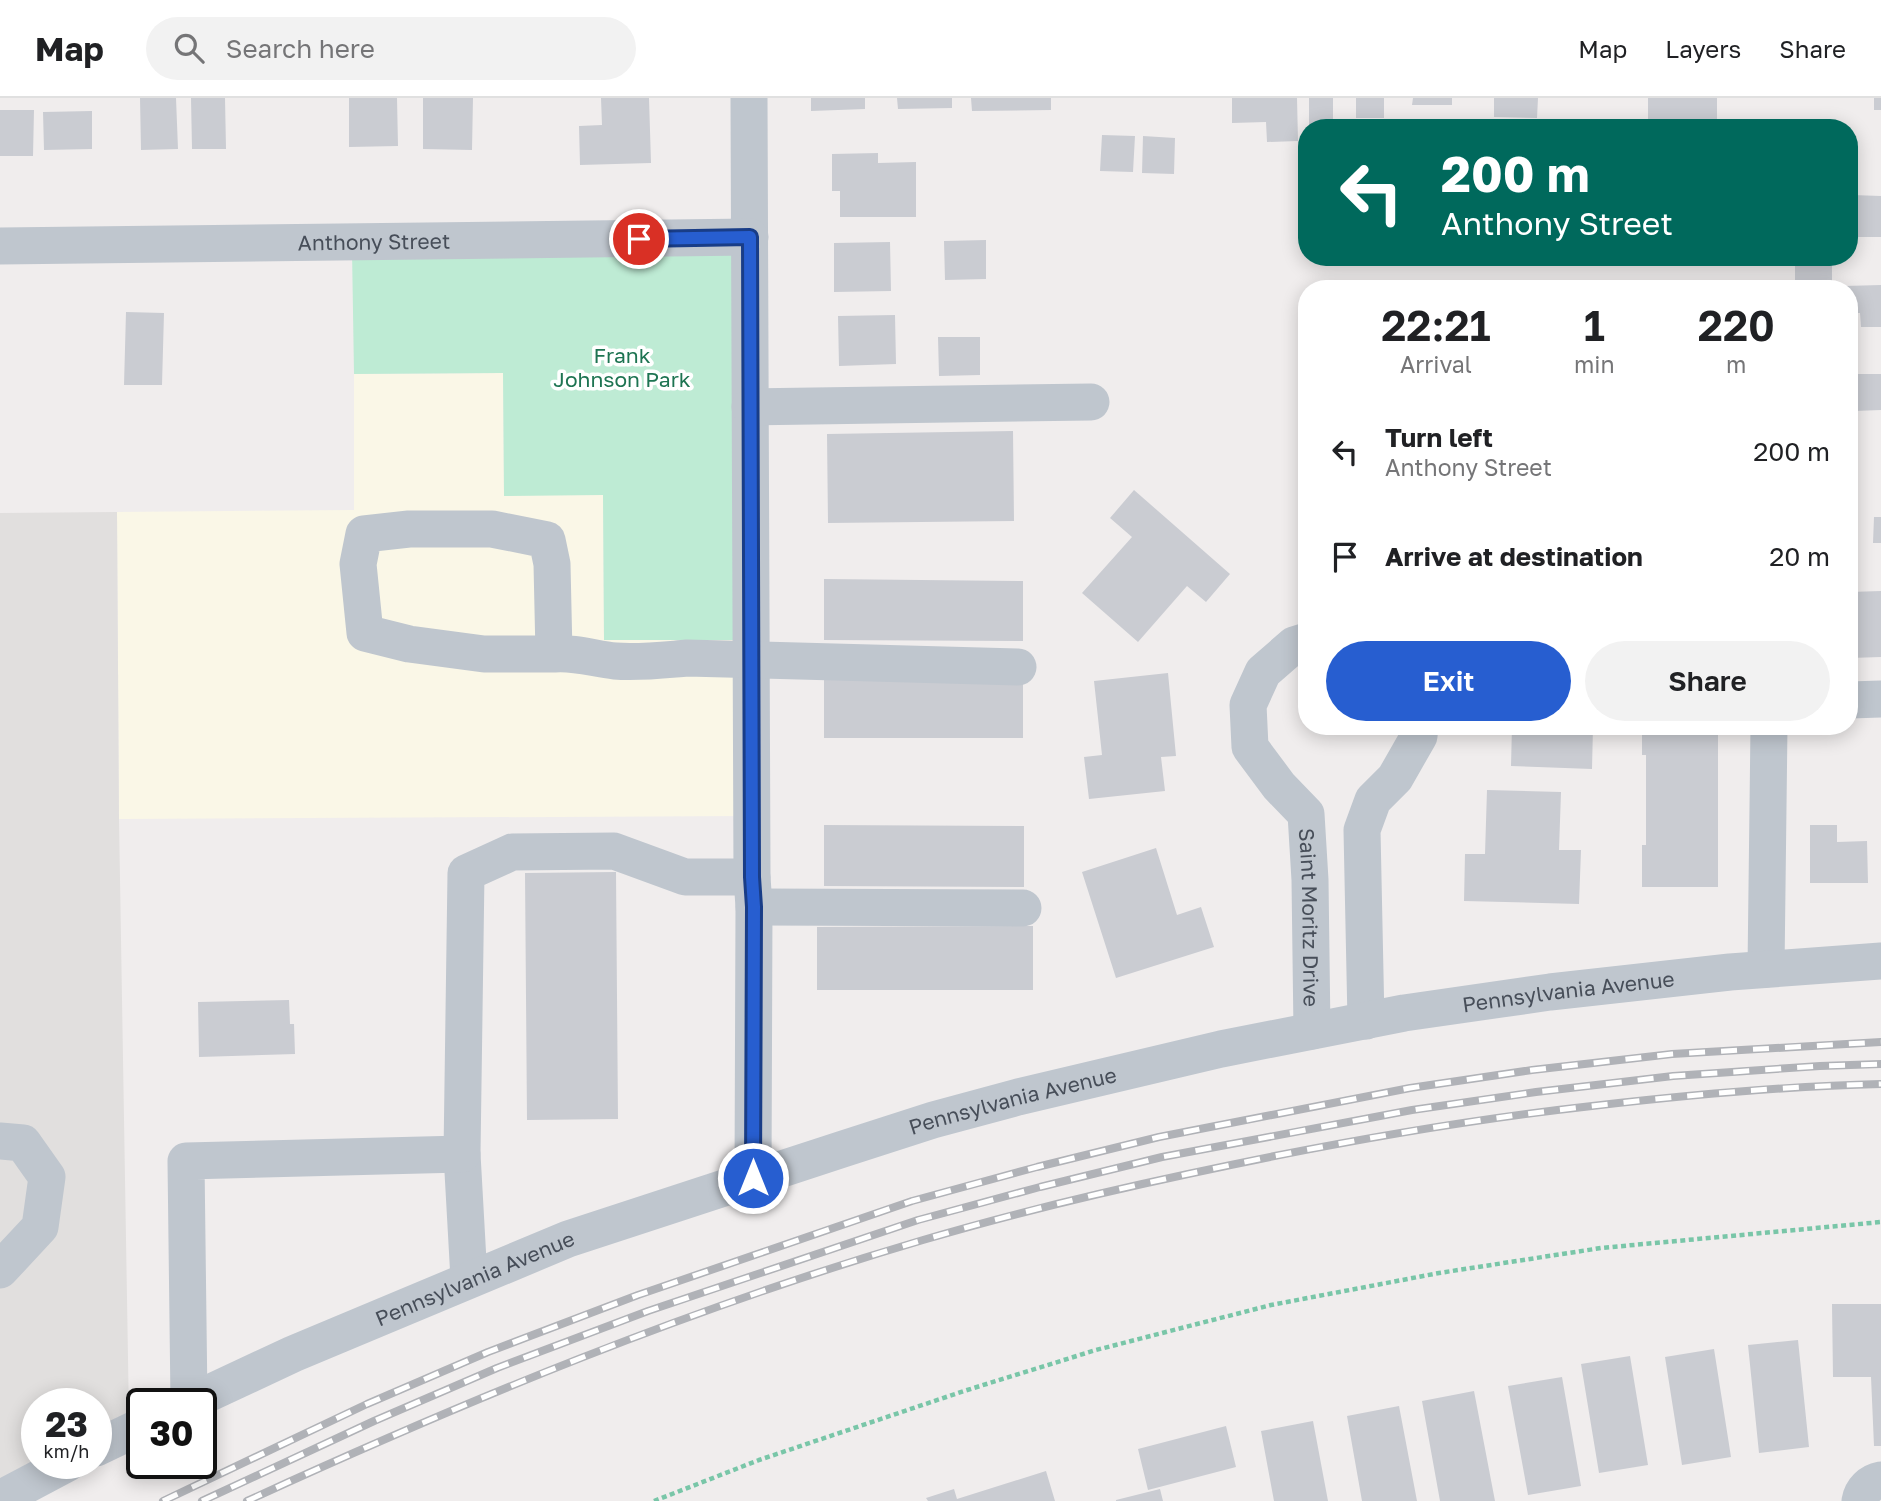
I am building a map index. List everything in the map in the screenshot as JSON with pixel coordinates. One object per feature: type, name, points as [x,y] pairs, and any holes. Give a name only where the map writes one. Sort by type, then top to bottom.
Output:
[{"type":"street","points":[[749,98],[753,1178]]},
{"type":"street","name":"Anthony Street","points":[[0,246],[750,237]]},
{"type":"street","points":[[750,407],[1091,402]]},
{"type":"street","points":[[554,653],[552,564],[547,540],[492,529],[409,529],[364,534],[358,564],[365,633],[409,644],[484,654],[565,653],[642,662],[687,658],[1018,667]]},
{"type":"street","name":"Saint Moritz Drive","points":[[1298,644],[1263,672],[1248,705],[1250,747],[1279,786],[1306,814],[1310,880],[1312,1031]]},
{"type":"street","points":[[1858,700],[1881,699]]},
{"type":"street","points":[[1366,1021],[1362,830],[1373,800],[1395,778],[1419,735]]},
{"type":"street","points":[[1766,969],[1769,735]]},
{"type":"street","points":[[469,1279],[462,1154],[466,873],[512,852],[614,851],[685,877],[753,892],[1023,908]]},
{"type":"street","name":"Pennsylvania Avenue","points":[[217,1389],[293,1354],[568,1238],[933,1120],[1018,1097],[1185,1057],[1404,1013],[1550,992],[1766,969],[1881,961]]},
{"type":"street","points":[[0,1140],[23,1143],[47,1177],[40,1227],[4,1260]]},
{"type":"street","points":[[188,1388],[186,1161],[462,1154]]},
{"type":"street","points":[[0,1499],[38,1479]]},
{"type":"street","points":[[1860,1501],[1861,1494],[1868,1485],[1881,1480]]},
{"type":"path","points":[[654,1501],[759,1460],[1039,1367],[1271,1306],[1439,1273],[1601,1248],[1881,1222]]},
{"type":"shaded area","points":[[503,373],[504,495],[603,495],[604,640],[743,640],[744,816],[119,819],[117,512],[354,510],[354,374]]},
{"type":"shaded area","points":[[117,512],[128,1388],[126,1388],[126,1420],[112,1427],[112,1388],[21,1388],[21,1472],[0,1484],[0,513]]},
{"type":"green space","name":"Frank Johnson Park","points":[[741,247],[743,640],[604,640],[603,495],[504,496],[503,373],[354,374],[352,250]]},
{"type":"building","points":[[140,98],[176,98],[178,149],[141,150]]},
{"type":"building","points":[[191,98],[225,98],[226,149],[192,149]]},
{"type":"building","points":[[349,98],[397,98],[398,146],[349,147]]},
{"type":"building","points":[[423,98],[473,98],[472,150],[423,149]]},
{"type":"building","points":[[601,98],[649,98],[651,163],[580,165],[579,126],[602,125]]},
{"type":"building","points":[[811,98],[865,98],[865,109],[811,111]]},
{"type":"building","points":[[897,98],[952,98],[952,108],[898,109]]},
{"type":"building","points":[[971,98],[1051,98],[1051,110],[972,111]]},
{"type":"building","points":[[1232,98],[1297,98],[1298,141],[1267,142],[1266,122],[1232,123]]},
{"type":"building","points":[[1309,98],[1333,98],[1333,119],[1309,119]]},
{"type":"building","points":[[1356,98],[1384,98],[1384,118],[1356,118]]},
{"type":"building","points":[[1413,98],[1452,98],[1452,105],[1412,105]]},
{"type":"building","points":[[1494,98],[1538,98],[1537,118],[1494,117]]},
{"type":"building","points":[[1648,98],[1717,98],[1717,119],[1648,119]]},
{"type":"building","points":[[1874,98],[1881,98],[1881,110],[1874,110]]},
{"type":"building","points":[[0,110],[34,110],[33,156],[0,156]]},
{"type":"building","points":[[92,111],[92,149],[44,150],[43,112]]},
{"type":"building","points":[[1102,135],[1135,136],[1133,172],[1100,171]]},
{"type":"building","points":[[1143,136],[1175,138],[1174,174],[1142,173]]},
{"type":"building","points":[[878,153],[878,163],[916,162],[916,217],[840,217],[840,191],[832,191],[832,154]]},
{"type":"building","points":[[1858,195],[1881,196],[1881,237],[1858,237]]},
{"type":"building","points":[[986,240],[986,279],[945,280],[944,241]]},
{"type":"building","points":[[890,242],[891,291],[834,292],[834,243]]},
{"type":"building","points":[[1795,266],[1832,266],[1832,280],[1795,280]]},
{"type":"building","points":[[1881,285],[1881,327],[1861,327],[1858,286]]},
{"type":"building","points":[[126,312],[164,313],[162,385],[124,385]]},
{"type":"building","points":[[895,315],[896,364],[839,366],[838,316]]},
{"type":"building","points":[[938,337],[980,337],[980,375],[939,376]]},
{"type":"building","points":[[1858,374],[1881,374],[1881,410],[1858,411]]},
{"type":"building","points":[[1013,431],[1014,521],[828,523],[827,434]]},
{"type":"building","points":[[1134,490],[1230,574],[1206,602],[1187,586],[1138,642],[1082,593],[1132,537],[1110,518]]},
{"type":"building","points":[[1874,517],[1881,517],[1881,543],[1873,543]]},
{"type":"building","points":[[824,579],[1023,581],[1023,641],[824,640]]},
{"type":"building","points":[[1881,591],[1881,657],[1858,658],[1858,592]]},
{"type":"building","points":[[1168,673],[1176,756],[1161,757],[1165,791],[1089,799],[1084,757],[1102,755],[1094,681]]},
{"type":"building","points":[[824,677],[1023,677],[1023,738],[824,738]]},
{"type":"building","points":[[1512,735],[1593,735],[1592,769],[1511,766]]},
{"type":"building","points":[[1642,735],[1718,735],[1718,887],[1642,887],[1642,845],[1646,845],[1646,755],[1642,755]]},
{"type":"building","points":[[1487,790],[1561,792],[1559,850],[1581,850],[1579,904],[1464,901],[1465,854],[1485,854]]},
{"type":"building","points":[[824,825],[1024,826],[1024,887],[824,886]]},
{"type":"building","points":[[1810,825],[1837,825],[1837,842],[1867,841],[1868,883],[1810,883]]},
{"type":"building","points":[[1156,848],[1177,915],[1201,907],[1214,947],[1116,978],[1082,872]]},
{"type":"building","points":[[616,872],[618,1119],[527,1120],[525,873]]},
{"type":"building","points":[[1033,926],[1033,990],[817,990],[817,927]]},
{"type":"building","points":[[289,1000],[290,1024],[294,1024],[295,1054],[199,1057],[198,1002]]},
{"type":"building","points":[[1832,1304],[1881,1304],[1881,1446],[1874,1446],[1871,1377],[1833,1377]]},
{"type":"building","points":[[1798,1340],[1809,1447],[1759,1453],[1748,1345]]},
{"type":"building","points":[[1714,1349],[1731,1457],[1682,1465],[1665,1357]]},
{"type":"building","points":[[1630,1356],[1648,1465],[1599,1473],[1581,1364]]},
{"type":"building","points":[[1562,1377],[1581,1486],[1528,1495],[1508,1386]]},
{"type":"building","points":[[1474,1391],[1495,1501],[1440,1501],[1422,1401]]},
{"type":"building","points":[[1399,1406],[1417,1501],[1362,1501],[1347,1416]]},
{"type":"building","points":[[1313,1421],[1328,1501],[1274,1501],[1261,1431]]},
{"type":"building","points":[[1226,1426],[1236,1467],[1148,1490],[1138,1449]]},
{"type":"building","points":[[1046,1471],[1055,1501],[928,1501],[926,1498],[954,1489],[957,1499]]},
{"type":"building","points":[[1160,1489],[1163,1501],[1116,1501],[1116,1500]]},
{"type":"railway","points":[[163,1501],[367,1404],[488,1352],[638,1295],[912,1201],[1037,1167],[1159,1137],[1410,1088],[1532,1070],[1672,1054],[1881,1042]]},
{"type":"railway","points":[[202,1501],[374,1421],[497,1368],[648,1311],[918,1220],[1040,1187],[1162,1157],[1412,1110],[1673,1076],[1881,1064]]},
{"type":"railway","points":[[247,1501],[496,1392],[750,1295],[923,1240],[1088,1196],[1289,1153],[1490,1119],[1700,1095],[1881,1084]]},
{"type":"route","points":[[639,239],[750,237],[753,1178]]}]
